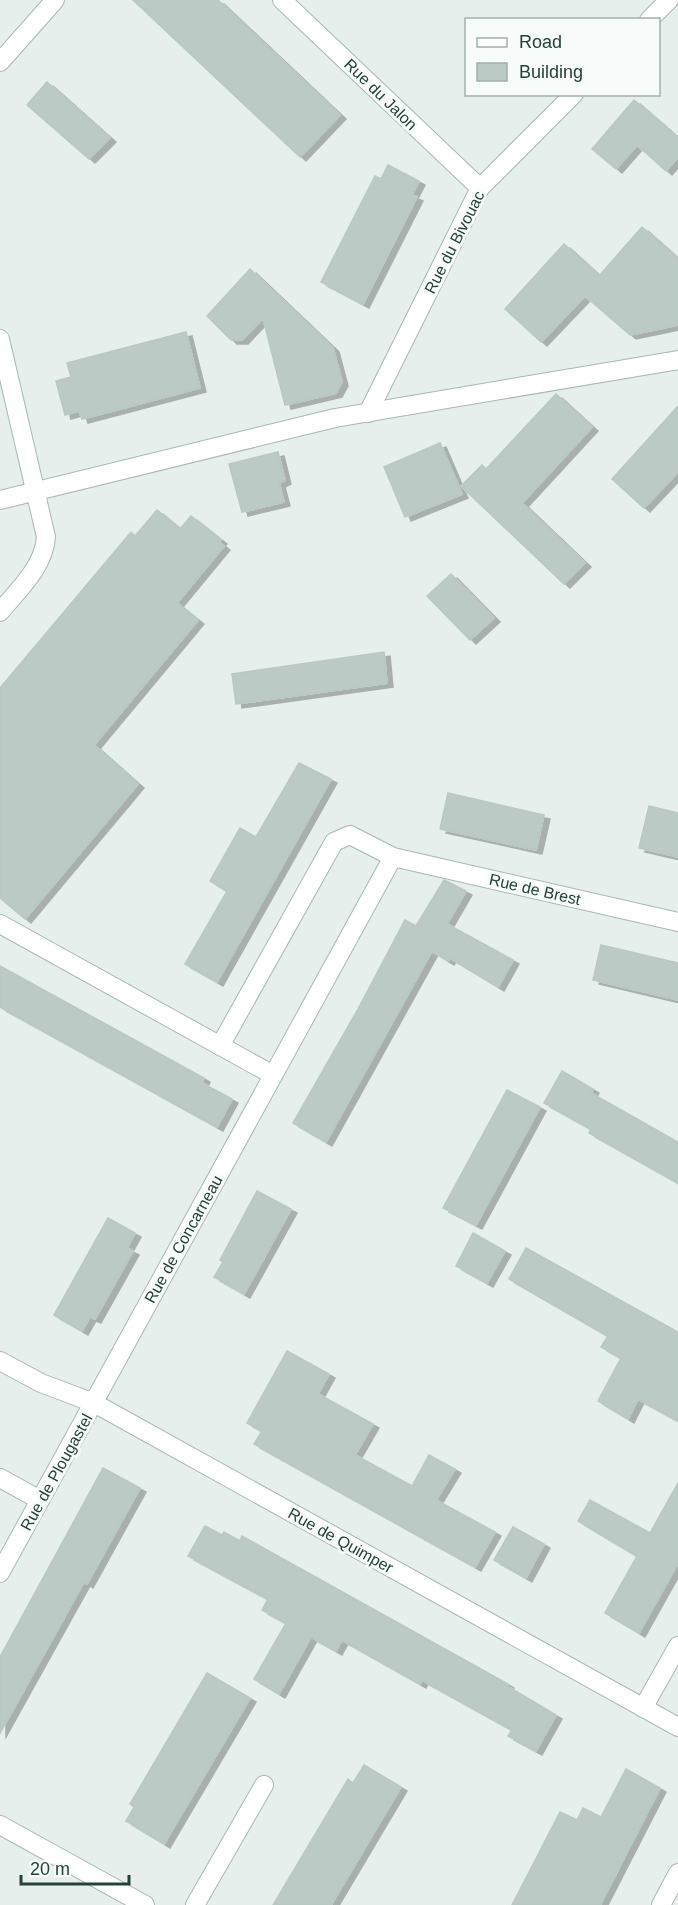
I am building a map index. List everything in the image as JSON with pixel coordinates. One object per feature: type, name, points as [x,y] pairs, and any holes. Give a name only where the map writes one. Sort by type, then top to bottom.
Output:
[{"type":"street","points":[[0,62],[55,0]]},
{"type":"street","name":"Rue du Jalon","points":[[282,0],[480,188]]},
{"type":"street","name":"Rue du Bivouac","points":[[368,413],[480,188],[572,96]]},
{"type":"street","points":[[0,339],[46,537],[45,547],[38,564],[0,612]]},
{"type":"street","points":[[0,500],[335,418],[678,360]]},
{"type":"street","name":"Rue de Brest","points":[[220,1046],[334,842],[350,835],[393,857],[678,922]]},
{"type":"street","name":"Rue de Concarneau","points":[[94,1403],[393,857]]},
{"type":"street","points":[[0,924],[273,1075]]},
{"type":"street","name":"Rue de Quimper","points":[[0,1360],[41,1383],[94,1403],[678,1727]]},
{"type":"street","name":"Rue de Plougastel","points":[[0,1573],[94,1403]]},
{"type":"street","points":[[0,1478],[40,1500]]},
{"type":"street","points":[[643,1708],[678,1646]]},
{"type":"street","points":[[195,1905],[264,1785]]},
{"type":"street","points":[[0,1825],[145,1905]]},
{"type":"street","points":[[661,1905],[678,1873]]},
{"type":"building","points":[[133,0],[218,0],[340,115],[300,157]]},
{"type":"building","points":[[47,82],[110,138],[89,159],[27,105]]},
{"type":"building","points":[[634,100],[678,138],[678,157],[666,171],[637,145],[616,169],[592,149]]},
{"type":"building","points":[[388,165],[419,181],[412,195],[417,197],[363,304],[321,282],[375,176],[381,179]]},
{"type":"building","points":[[642,227],[678,259],[678,325],[630,335],[585,296],[541,342],[505,309],[564,244],[599,276]]},
{"type":"building","points":[[250,269],[333,348],[342,382],[336,393],[285,405],[263,318],[242,340],[231,340],[207,316]]},
{"type":"building","points":[[186,332],[200,388],[82,419],[79,411],[65,415],[56,381],[71,377],[67,363]]},
{"type":"building","points":[[556,394],[592,427],[522,503],[585,563],[564,584],[461,486],[482,465],[486,469]]},
{"type":"building","points":[[678,406],[678,472],[644,508],[612,479]]},
{"type":"building","points":[[440,443],[462,494],[405,517],[384,467]]},
{"type":"building","points":[[278,452],[285,480],[279,483],[284,502],[242,512],[229,464]]},
{"type":"building","points":[[157,510],[180,529],[191,516],[221,540],[219,542],[224,546],[177,603],[198,620],[94,745],[138,784],[25,919],[0,898],[0,688],[131,532],[135,536]]},
{"type":"building","points":[[451,574],[494,618],[470,640],[427,596]]},
{"type":"building","points":[[384,652],[387,683],[236,704],[232,674]]},
{"type":"building","points":[[299,763],[331,779],[217,982],[185,964],[227,891],[210,881],[240,828],[256,837]]},
{"type":"building","points":[[448,793],[544,815],[536,850],[440,829]]},
{"type":"building","points":[[649,806],[678,813],[678,857],[639,848]]},
{"type":"building","points":[[444,880],[466,891],[447,924],[513,960],[498,987],[450,958],[448,961],[432,951],[326,1142],[293,1123],[358,1009],[405,920],[416,926]]},
{"type":"building","points":[[601,945],[678,963],[678,1000],[593,980]]},
{"type":"building","points":[[0,966],[204,1078],[202,1083],[232,1099],[217,1127],[0,1007]]},
{"type":"building","points":[[562,1071],[593,1089],[591,1093],[678,1142],[678,1183],[589,1133],[591,1129],[544,1103]]},
{"type":"building","points":[[507,1090],[540,1107],[476,1225],[443,1208]]},
{"type":"building","points":[[257,1191],[291,1209],[244,1294],[214,1277],[223,1262],[220,1260]]},
{"type":"building","points":[[108,1218],[135,1233],[127,1248],[133,1251],[95,1319],[90,1317],[82,1331],[54,1315]]},
{"type":"building","points":[[473,1233],[505,1251],[487,1283],[456,1266]]},
{"type":"building","points":[[526,1248],[678,1332],[678,1421],[638,1399],[628,1419],[598,1401],[621,1358],[601,1347],[608,1336],[509,1279]]},
{"type":"building","points":[[287,1351],[329,1374],[318,1394],[373,1424],[355,1455],[412,1486],[429,1455],[455,1469],[436,1500],[495,1532],[475,1567],[254,1444],[262,1431],[247,1423]]},
{"type":"building","points":[[103,1468],[140,1488],[87,1584],[84,1582],[0,1733],[0,1657]]},
{"type":"building","points":[[678,1483],[678,1563],[639,1633],[605,1613],[637,1556],[578,1521],[590,1500],[650,1533]]},
{"type":"building","points":[[205,1526],[222,1535],[224,1532],[240,1541],[242,1536],[508,1684],[507,1686],[556,1715],[536,1751],[508,1736],[512,1730],[422,1680],[420,1684],[342,1640],[336,1651],[311,1637],[279,1694],[254,1679],[286,1623],[262,1610],[268,1599],[188,1556]]},
{"type":"building","points":[[513,1527],[544,1544],[526,1578],[494,1560]]},
{"type":"building","points":[[207,1673],[250,1698],[164,1844],[126,1821],[134,1807],[130,1804]]},
{"type":"building","points":[[364,1765],[401,1787],[331,1905],[273,1905],[348,1779],[353,1783]]},
{"type":"building","points":[[626,1769],[660,1788],[600,1905],[512,1905],[560,1812],[577,1820],[583,1808],[601,1817]]}]
